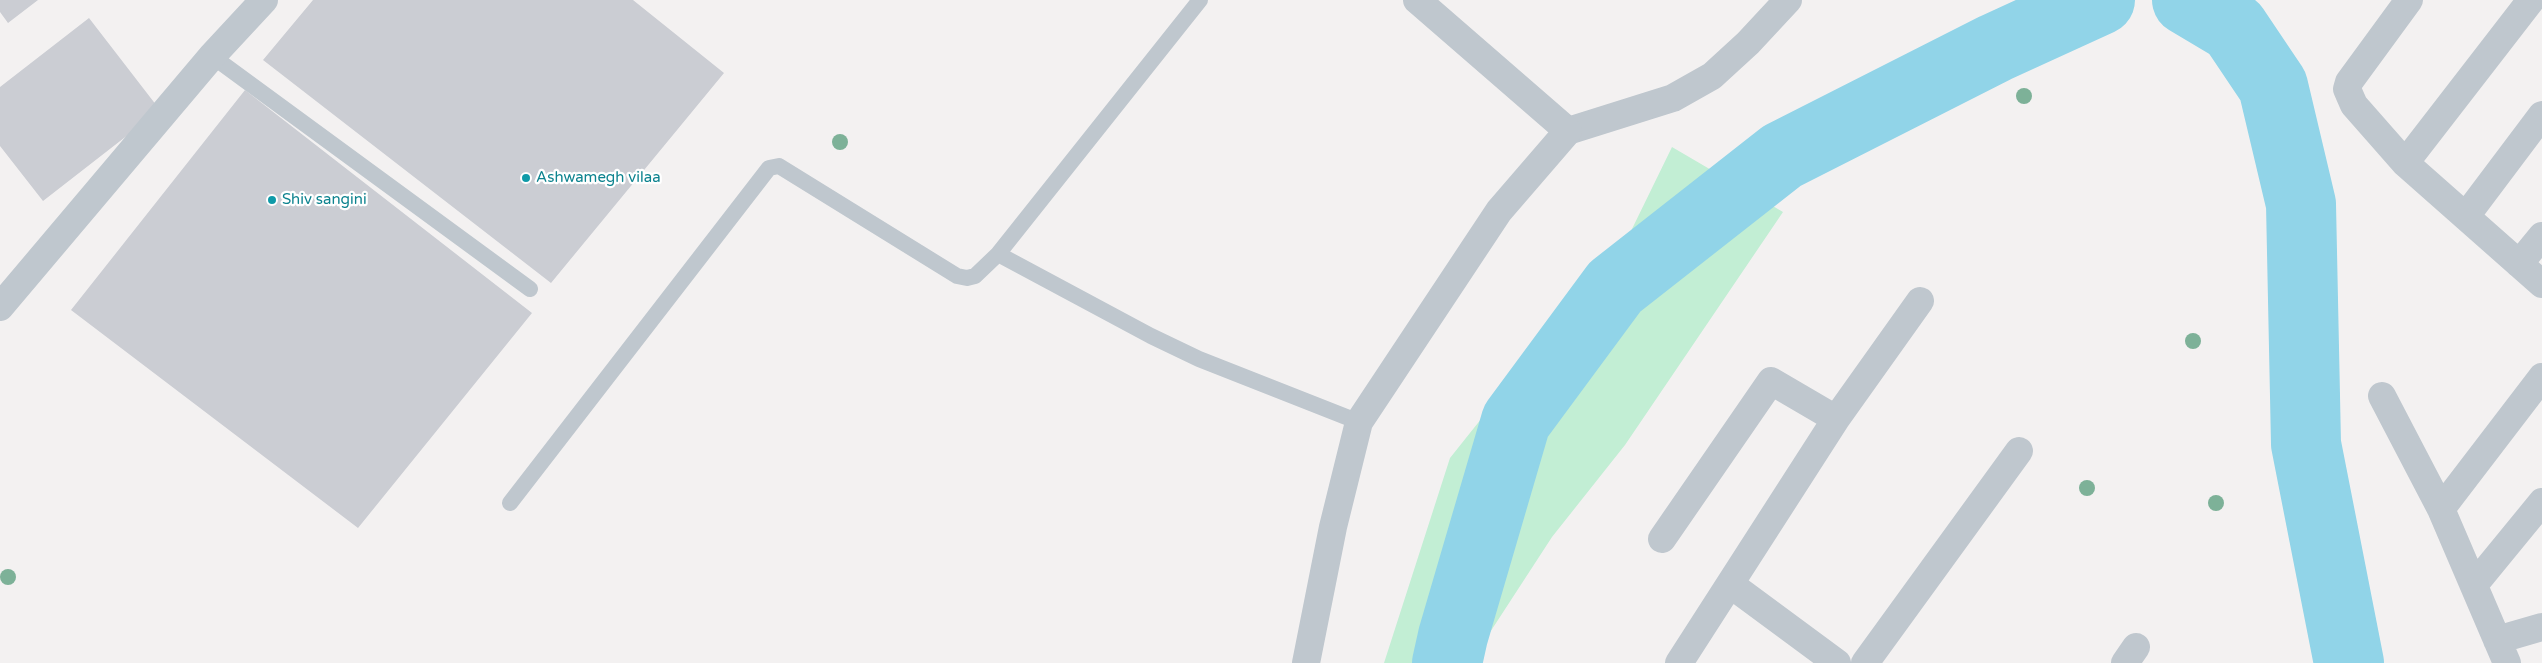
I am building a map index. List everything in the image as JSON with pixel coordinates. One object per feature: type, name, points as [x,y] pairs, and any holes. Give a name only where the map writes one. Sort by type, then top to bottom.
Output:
[{"type":"street","points":[[0,307],[212,56],[264,0]]},
{"type":"street","points":[[1418,0],[1568,131]]},
{"type":"street","points":[[2409,0],[2349,82],[2347,89],[2354,105],[2405,163],[2542,284]]},
{"type":"street","points":[[2405,163],[2531,0]]},
{"type":"street","points":[[1306,663],[1333,527],[1359,422],[1499,211],[1568,131],[1673,98],[1712,76],[1777,4]]},
{"type":"street","points":[[2466,216],[2542,115]]},
{"type":"street","points":[[2519,264],[2542,236]]},
{"type":"street","points":[[1680,663],[1836,420],[1920,301]]},
{"type":"street","points":[[2441,509],[2542,377]]},
{"type":"street","points":[[1662,539],[1771,381],[1836,420]]},
{"type":"street","points":[[2382,396],[2441,509],[2502,652],[2542,627]]},
{"type":"street","points":[[1865,663],[2019,451]]},
{"type":"street","points":[[2474,585],[2542,502]]},
{"type":"street","points":[[1730,584],[1837,663]]},
{"type":"lane","points":[[510,503],[769,168],[779,166],[957,276],[967,278],[975,276],[998,254],[1200,0]]},
{"type":"lane","points":[[212,56],[530,289]]},
{"type":"lane","points":[[998,254],[1151,336],[1199,359],[1359,422]]},
{"type":"green space","points":[[1672,147],[1783,212],[1625,445],[1552,537],[1470,663],[1384,663],[1450,458],[1631,231]]},
{"type":"building","points":[[0,0],[38,0],[8,23],[0,12]]},
{"type":"building","name":"Ashwamegh vilaa","points":[[313,0],[633,0],[724,73],[551,283],[263,60]]},
{"type":"building","points":[[89,18],[160,110],[43,201],[0,146],[0,87]]},
{"type":"building","name":"Shiv sangini","points":[[245,90],[532,313],[358,528],[71,310]]},
{"type":"waterway","points":[[1447,663],[1453,636],[1516,421],[1615,287],[1782,156],[1995,48],[2100,0]]},
{"type":"waterway","points":[[2187,0],[2234,28],[2273,86],[2301,204],[2306,444],[2349,663]]},
{"type":"place","name":"Ashwamegh vilaa","points":[[526,178]]},
{"type":"place","name":"Shiv sangini","points":[[272,200]]}]
